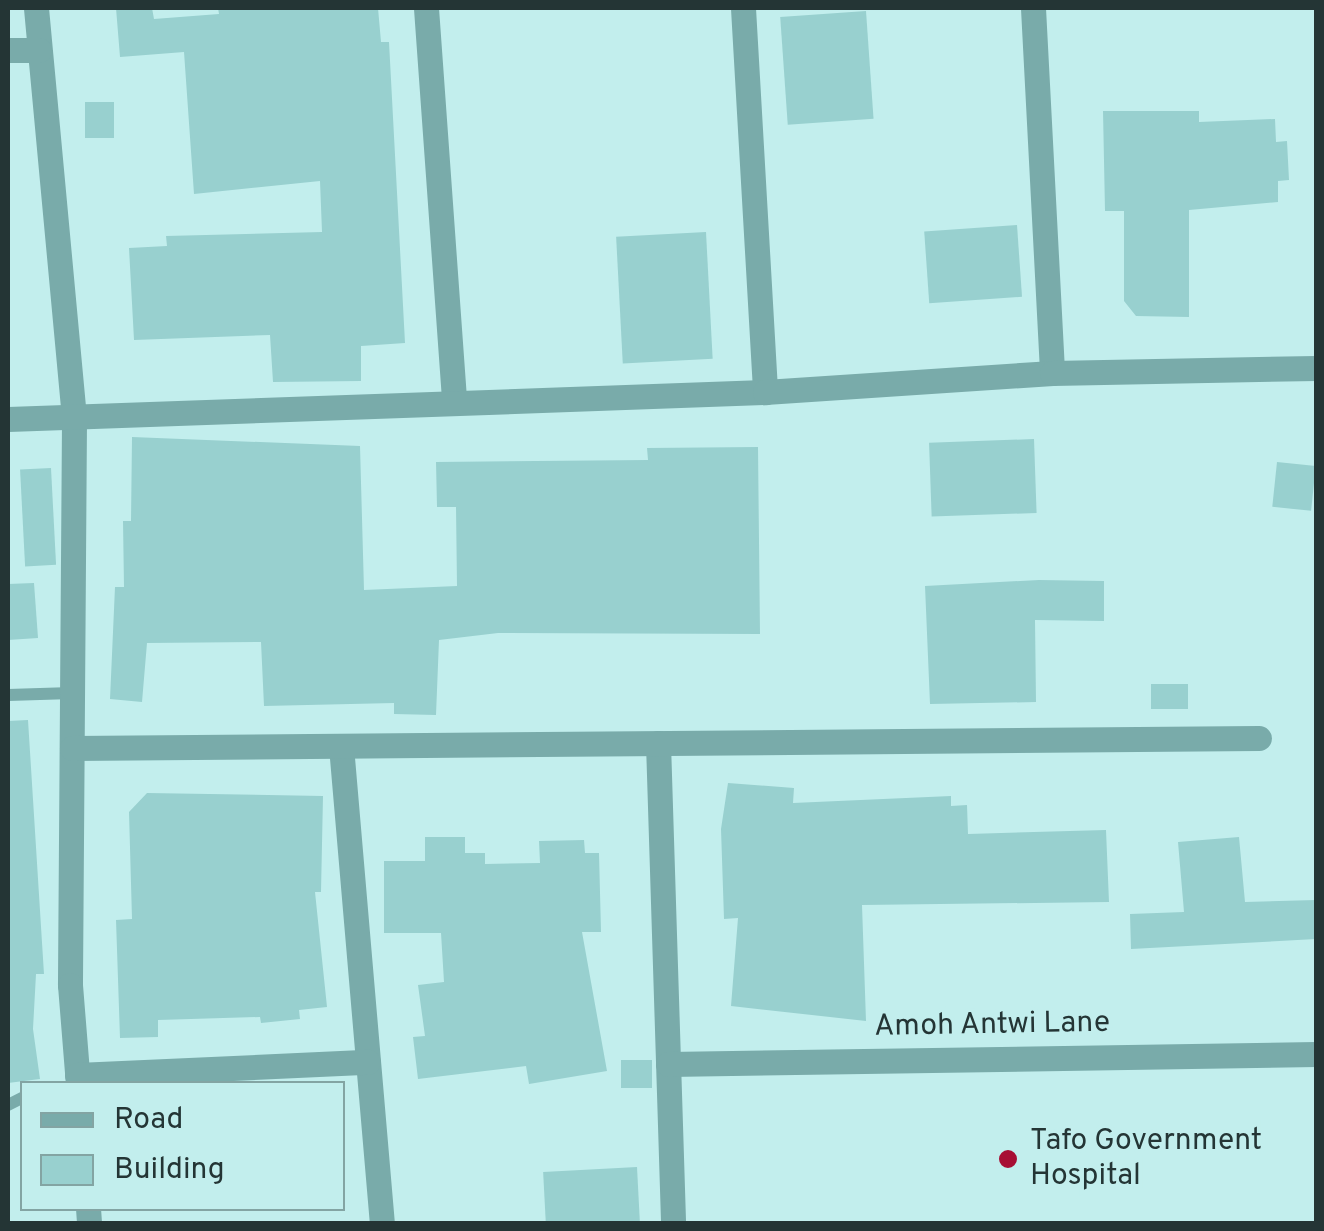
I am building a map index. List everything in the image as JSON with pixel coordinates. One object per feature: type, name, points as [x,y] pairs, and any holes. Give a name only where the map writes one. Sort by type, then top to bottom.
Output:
[{"type":"street","points":[[36,8],[74,421],[71,1081],[368,1062]]},
{"type":"street","points":[[426,8],[454,400]]},
{"type":"street","points":[[742,8],[765,392]]},
{"type":"street","points":[[1033,8],[1052,373]]},
{"type":"street","points":[[8,50],[39,50]]},
{"type":"street","points":[[8,419],[74,421],[454,400],[765,392],[1052,373],[1316,368]]},
{"type":"street","points":[[72,748],[1260,738]]},
{"type":"street","points":[[658,744],[673,1224]]},
{"type":"street","points":[[341,746],[382,1224]]},
{"type":"street","name":"Amoh Antwi Lane","points":[[668,1064],[1316,1054]]},
{"type":"lane","points":[[8,695],[72,693]]},
{"type":"building","points":[[116,8],[152,8],[154,19],[219,14],[218,8],[378,8],[381,42],[389,42],[405,343],[361,346],[361,381],[273,382],[270,335],[134,340],[129,248],[167,246],[166,236],[322,232],[320,181],[194,194],[184,52],[120,57]]},
{"type":"building","points":[[866,11],[874,119],[788,125],[780,17]]},
{"type":"building","points":[[85,102],[114,102],[114,138],[85,138]]},
{"type":"building","points":[[1103,111],[1199,111],[1199,122],[1275,119],[1276,142],[1287,141],[1289,180],[1278,181],[1278,202],[1189,210],[1189,317],[1136,316],[1124,301],[1124,211],[1105,211]]},
{"type":"building","points":[[1017,225],[1022,297],[929,303],[924,231]]},
{"type":"building","points":[[706,232],[713,359],[623,364],[616,237]]},
{"type":"building","points":[[132,437],[360,446],[364,590],[457,586],[456,507],[437,507],[436,462],[648,460],[647,448],[758,447],[760,634],[498,633],[439,640],[436,715],[394,714],[394,703],[264,706],[261,642],[147,643],[142,702],[110,699],[115,587],[124,587],[123,521],[131,521]]},
{"type":"building","points":[[1034,439],[1037,513],[932,517],[929,443]]},
{"type":"building","points":[[1277,462],[1316,466],[1311,511],[1272,507]]},
{"type":"building","points":[[51,468],[56,565],[25,566],[20,470]]},
{"type":"building","points":[[1104,581],[1104,621],[1035,620],[1036,702],[930,704],[925,586]]},
{"type":"building","points":[[34,583],[38,638],[8,640],[8,584]]},
{"type":"building","points":[[1151,684],[1188,684],[1188,709],[1151,709]]},
{"type":"building","points":[[28,720],[44,974],[36,974],[33,1029],[40,1079],[8,1083],[8,721]]},
{"type":"building","points":[[728,783],[794,788],[793,803],[951,796],[951,806],[967,805],[968,834],[1106,830],[1109,902],[862,905],[866,1021],[731,1006],[738,918],[724,919],[721,829]]},
{"type":"building","points":[[147,793],[323,796],[321,892],[315,892],[327,1007],[299,1010],[300,1019],[261,1023],[260,1017],[158,1020],[158,1037],[120,1038],[116,920],[132,919],[129,812]]},
{"type":"building","points":[[425,837],[465,837],[465,853],[485,853],[485,864],[540,863],[539,841],[584,840],[585,853],[599,853],[601,932],[582,932],[607,1071],[529,1084],[526,1066],[418,1079],[413,1037],[425,1036],[418,985],[444,982],[441,933],[384,933],[384,861],[425,861]]},
{"type":"building","points":[[1239,837],[1245,902],[1316,900],[1316,939],[1131,949],[1130,914],[1184,912],[1178,842]]},
{"type":"building","points":[[621,1060],[652,1060],[652,1088],[621,1088]]},
{"type":"building","points":[[637,1167],[640,1224],[546,1224],[543,1172]]},
{"type":"place","name":"Tafo Government Hospital","points":[[1008,1159]]}]
